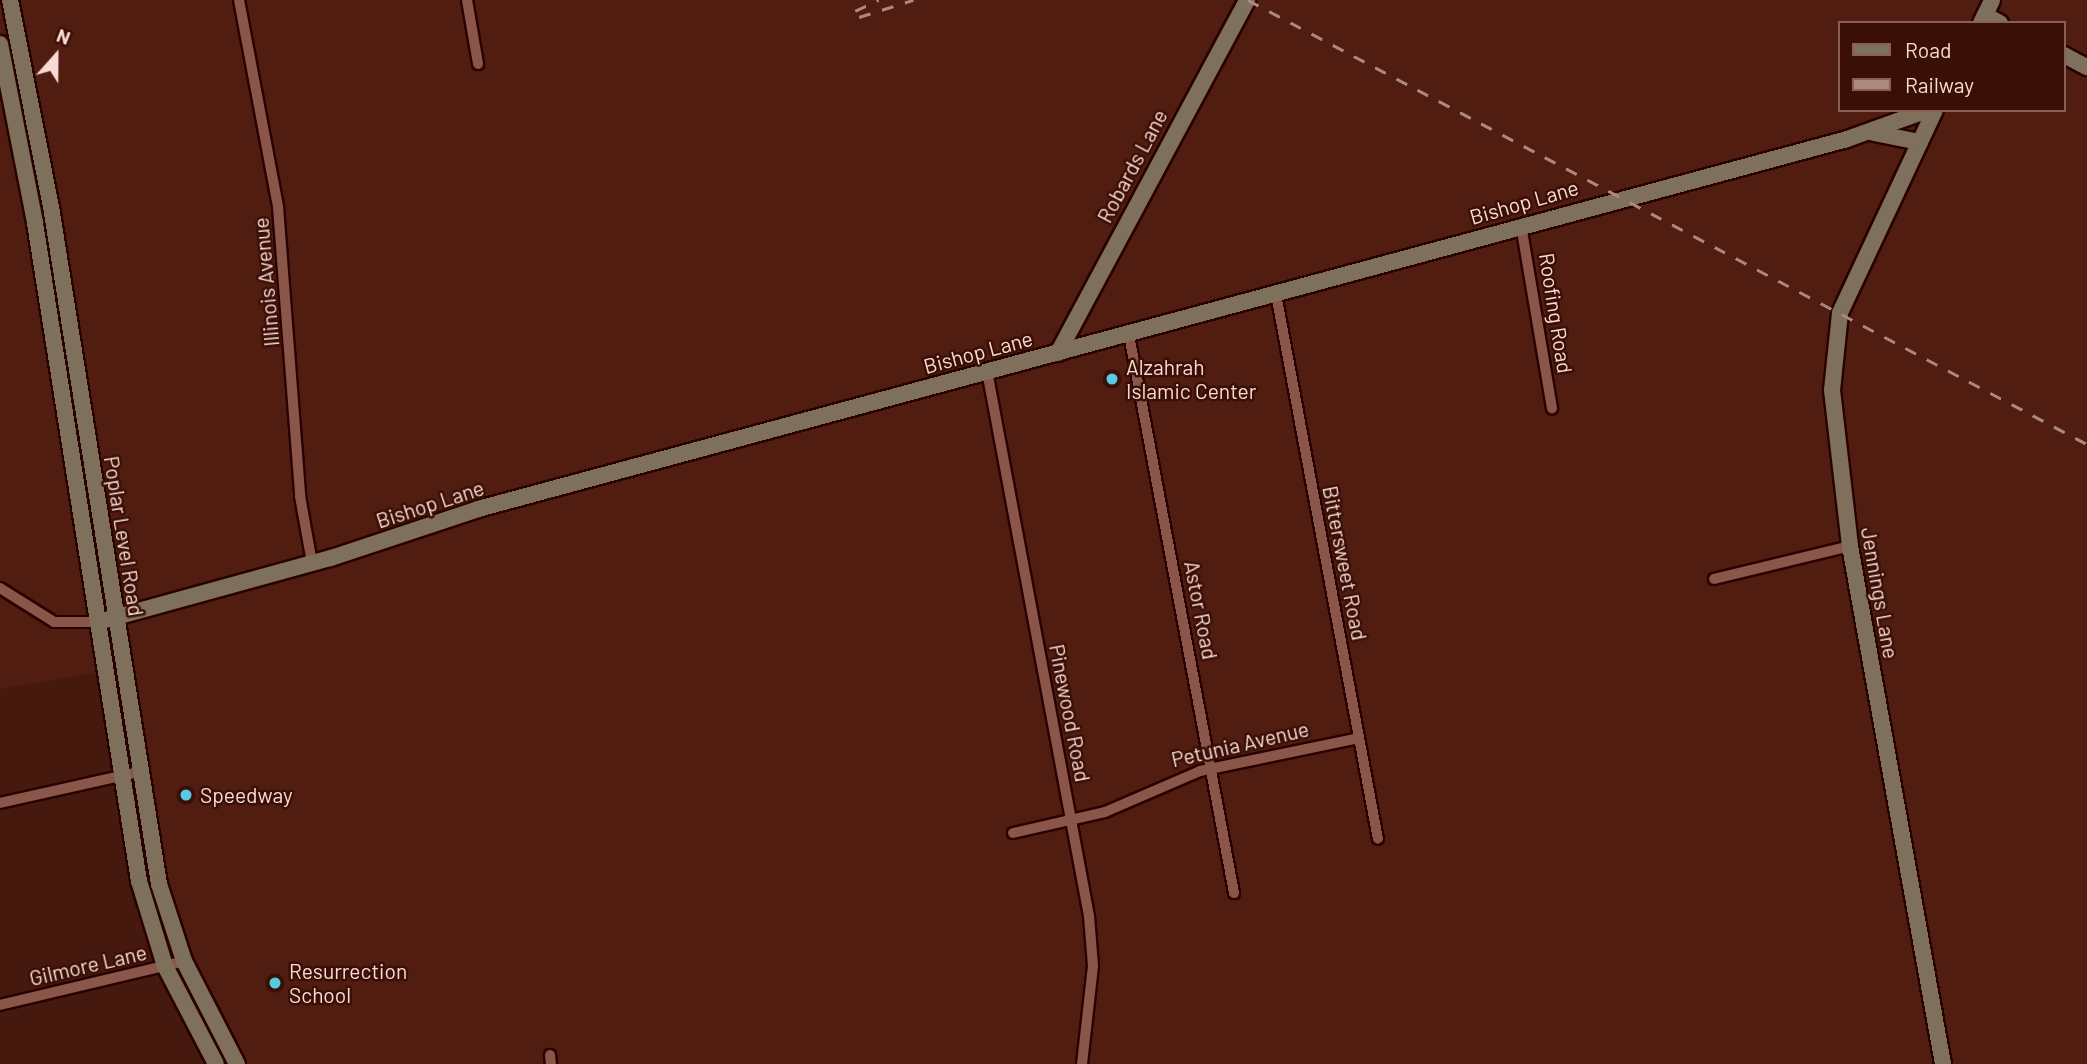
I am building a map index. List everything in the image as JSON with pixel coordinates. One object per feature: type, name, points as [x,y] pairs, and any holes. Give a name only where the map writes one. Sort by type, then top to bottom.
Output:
[{"type":"street","name":"Poplar Level Road","points":[[10,0],[52,213],[139,772],[159,884],[184,961],[237,1064]]},
{"type":"street","name":"Illinois Avenue","points":[[239,0],[278,207],[300,496],[312,563]]},
{"type":"street","points":[[467,0],[478,64]]},
{"type":"street","name":"Robards Lane","points":[[1058,353],[1247,0]]},
{"type":"street","name":"Poplar Level Road","points":[[0,44],[139,881],[165,966],[216,1064]]},
{"type":"street","points":[[2066,56],[2087,67]]},
{"type":"street","name":"Bishop Lane","points":[[98,622],[115,615],[312,563],[478,509],[1129,335],[1521,225],[1871,132],[1923,112]]},
{"type":"street","points":[[1920,142],[1934,112]]},
{"type":"street","name":"Bishop Lane","points":[[1871,132],[1920,142]]},
{"type":"street","name":"Jennings Lane","points":[[1920,142],[1860,262],[1837,330],[1833,426],[1850,546],[1942,1064]]},
{"type":"street","name":"Roofing Road","points":[[1521,225],[1552,408]]},
{"type":"street","name":"Bittersweet Road","points":[[1276,294],[1378,839]]},
{"type":"street","name":"Astor Road","points":[[1129,335],[1234,893]]},
{"type":"street","name":"Pinewood Road","points":[[987,372],[1093,950],[1082,1064]]},
{"type":"street","points":[[1714,579],[1850,546]]},
{"type":"street","points":[[0,588],[54,622],[98,622]]},
{"type":"street","name":"Petunia Avenue","points":[[1013,833],[1070,817],[1105,812],[1162,783],[1211,769],[1359,738]]},
{"type":"street","points":[[0,803],[139,772]]},
{"type":"street","name":"Gilmore Lane","points":[[0,1005],[184,961]]},
{"type":"shaded area","points":[[0,0],[2087,0],[2087,1064],[216,1064],[196,1030],[139,881],[105,671],[0,689]]},
{"type":"railway","points":[[855,11],[879,0]]},
{"type":"railway","points":[[859,17],[913,0]]},
{"type":"railway","points":[[1248,0],[2087,444]]},
{"type":"place","name":"Alzahrah Islamic Center","points":[[1112,379]]},
{"type":"place","name":"Speedway","points":[[186,795]]},
{"type":"place","name":"Resurrection School","points":[[275,983]]}]
